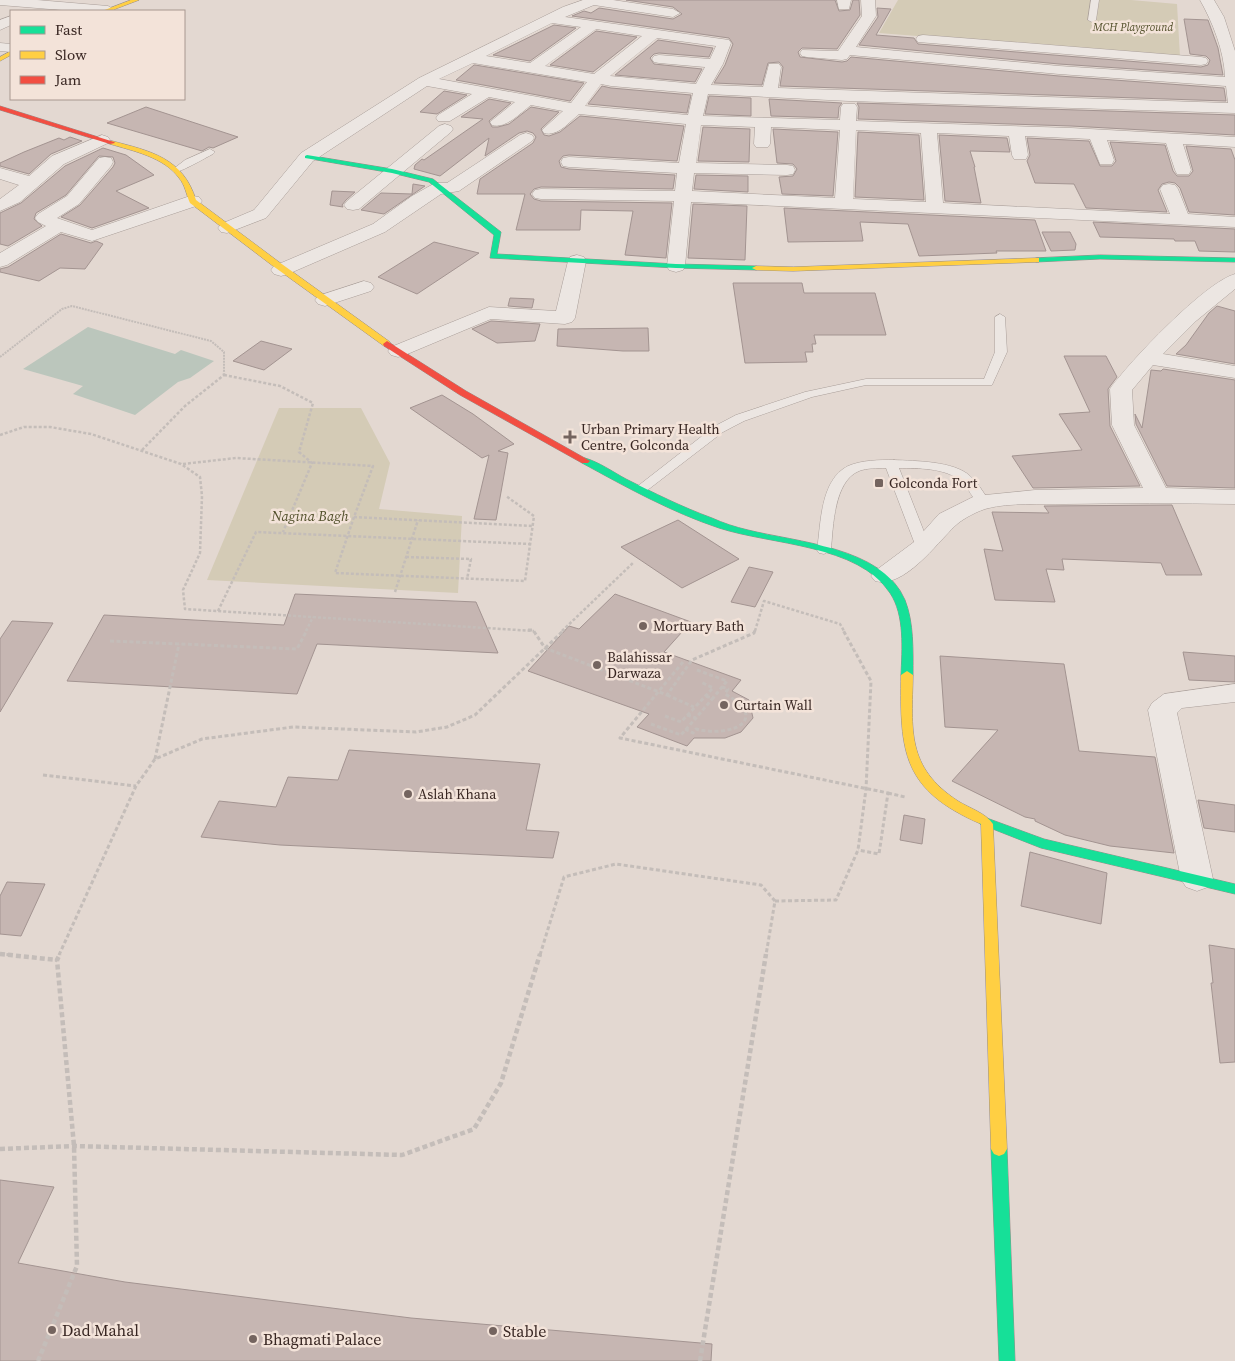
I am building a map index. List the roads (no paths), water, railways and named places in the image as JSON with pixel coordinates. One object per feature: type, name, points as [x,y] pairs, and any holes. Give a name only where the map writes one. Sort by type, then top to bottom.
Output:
[{"type":"street","points":[[109,10],[136,0]]},
{"type":"street","points":[[227,228],[260,214],[306,157],[424,81],[568,10],[595,0],[673,13]]},
{"type":"street","points":[[808,53],[842,56],[869,16],[868,0]]},
{"type":"street","points":[[0,1],[95,10]]},
{"type":"street","points":[[472,58],[598,79],[701,89],[1065,104],[1235,108],[1232,59],[1217,17],[1203,1]]},
{"type":"street","points":[[1217,17],[1235,18]]},
{"type":"street","points":[[550,20],[724,43],[716,64],[701,89],[687,168],[676,266]]},
{"type":"street","points":[[530,69],[592,26]]},
{"type":"street","points":[[550,130],[575,109],[598,79],[654,33]]},
{"type":"street","points":[[859,33],[879,35]]},
{"type":"street","points":[[908,37],[1232,59]]},
{"type":"street","points":[[960,61],[968,42]]},
{"type":"street","points":[[846,50],[960,61],[1232,82]]},
{"type":"street","points":[[659,60],[716,64]]},
{"type":"street","points":[[770,92],[774,67]]},
{"type":"street","points":[[424,81],[594,112],[695,120],[1071,133],[1096,136],[1235,142]]},
{"type":"street","points":[[353,205],[445,123],[485,92]]},
{"type":"street","points":[[844,203],[850,125],[849,96]]},
{"type":"street","points":[[498,122],[528,100]]},
{"type":"street","points":[[1065,104],[1071,133]]},
{"type":"street","points":[[0,108],[160,158],[174,166],[191,192],[193,201],[281,270],[431,374],[541,438],[640,489],[730,529],[824,550],[863,563],[884,576],[898,598],[906,623],[910,744],[916,765],[924,780],[962,810],[987,824],[1019,836],[1071,851],[1235,889]]},
{"type":"street","points":[[762,144],[763,122]]},
{"type":"street","points":[[929,128],[934,209]]},
{"type":"street","points":[[1016,131],[1020,156]]},
{"type":"street","points":[[1096,136],[1106,160]]},
{"type":"street","points":[[281,270],[379,228],[443,188],[453,187],[526,138]]},
{"type":"street","points":[[1173,139],[1183,170]]},
{"type":"street","points":[[0,206],[14,198],[58,160],[102,140]]},
{"type":"street","points":[[306,157],[392,171],[431,180],[498,234],[493,256],[676,266],[793,269],[1100,257],[1235,260]]},
{"type":"street","points":[[105,162],[73,200],[44,218],[59,226],[92,236],[193,201]]},
{"type":"street","points":[[569,162],[687,168],[787,170]]},
{"type":"street","points":[[0,173],[32,183]]},
{"type":"street","points":[[1169,189],[1181,219]]},
{"type":"street","points":[[541,194],[684,196],[1235,222]]},
{"type":"street","points":[[0,261],[59,226]]},
{"type":"street","points":[[398,351],[489,313],[565,318],[577,261]]},
{"type":"street","points":[[1158,495],[1123,425],[1121,389],[1147,358],[1201,307],[1235,280]]},
{"type":"street","points":[[325,300],[364,286]]},
{"type":"street","points":[[1147,358],[1235,372]]},
{"type":"street","points":[[884,576],[923,547],[948,519],[983,501],[1035,497],[1158,495],[1235,497]]},
{"type":"street","points":[[1197,879],[1162,710],[1174,700],[1235,692]]},
{"type":"street","points":[[987,824],[1007,1361]]},
{"type":"lane","points":[[1092,20],[1095,0]]},
{"type":"lane","points":[[177,170],[188,162],[210,152]]},
{"type":"lane","points":[[640,489],[719,429],[740,418],[809,394],[866,382],[988,383],[1001,352],[1000,317]]},
{"type":"lane","points":[[824,550],[834,491],[842,477],[855,468],[876,464],[891,464],[949,470],[964,476],[983,501]]},
{"type":"lane","points":[[891,464],[923,547]]},
{"type":"place","name":"Urban Primary Health Centre, Golconda","points":[[570,437]]},
{"type":"place","name":"Golconda Fort","points":[[879,483]]},
{"type":"place","name":"Mortuary Bath","points":[[643,626]]},
{"type":"place","name":"Balahissar Darwaza","points":[[597,665]]},
{"type":"place","name":"Curtain Wall","points":[[724,705]]},
{"type":"place","name":"Aslah Khana","points":[[408,794]]},
{"type":"place","name":"Dad Mahal","points":[[52,1330]]},
{"type":"place","name":"Stable","points":[[493,1331]]},
{"type":"place","name":"Bhagmati Palace","points":[[253,1339]]},
{"type":"park label","name":"MCH Playground","points":[[1133,27]]},
{"type":"park label","name":"Nagina Bagh","points":[[310,516]]}]
